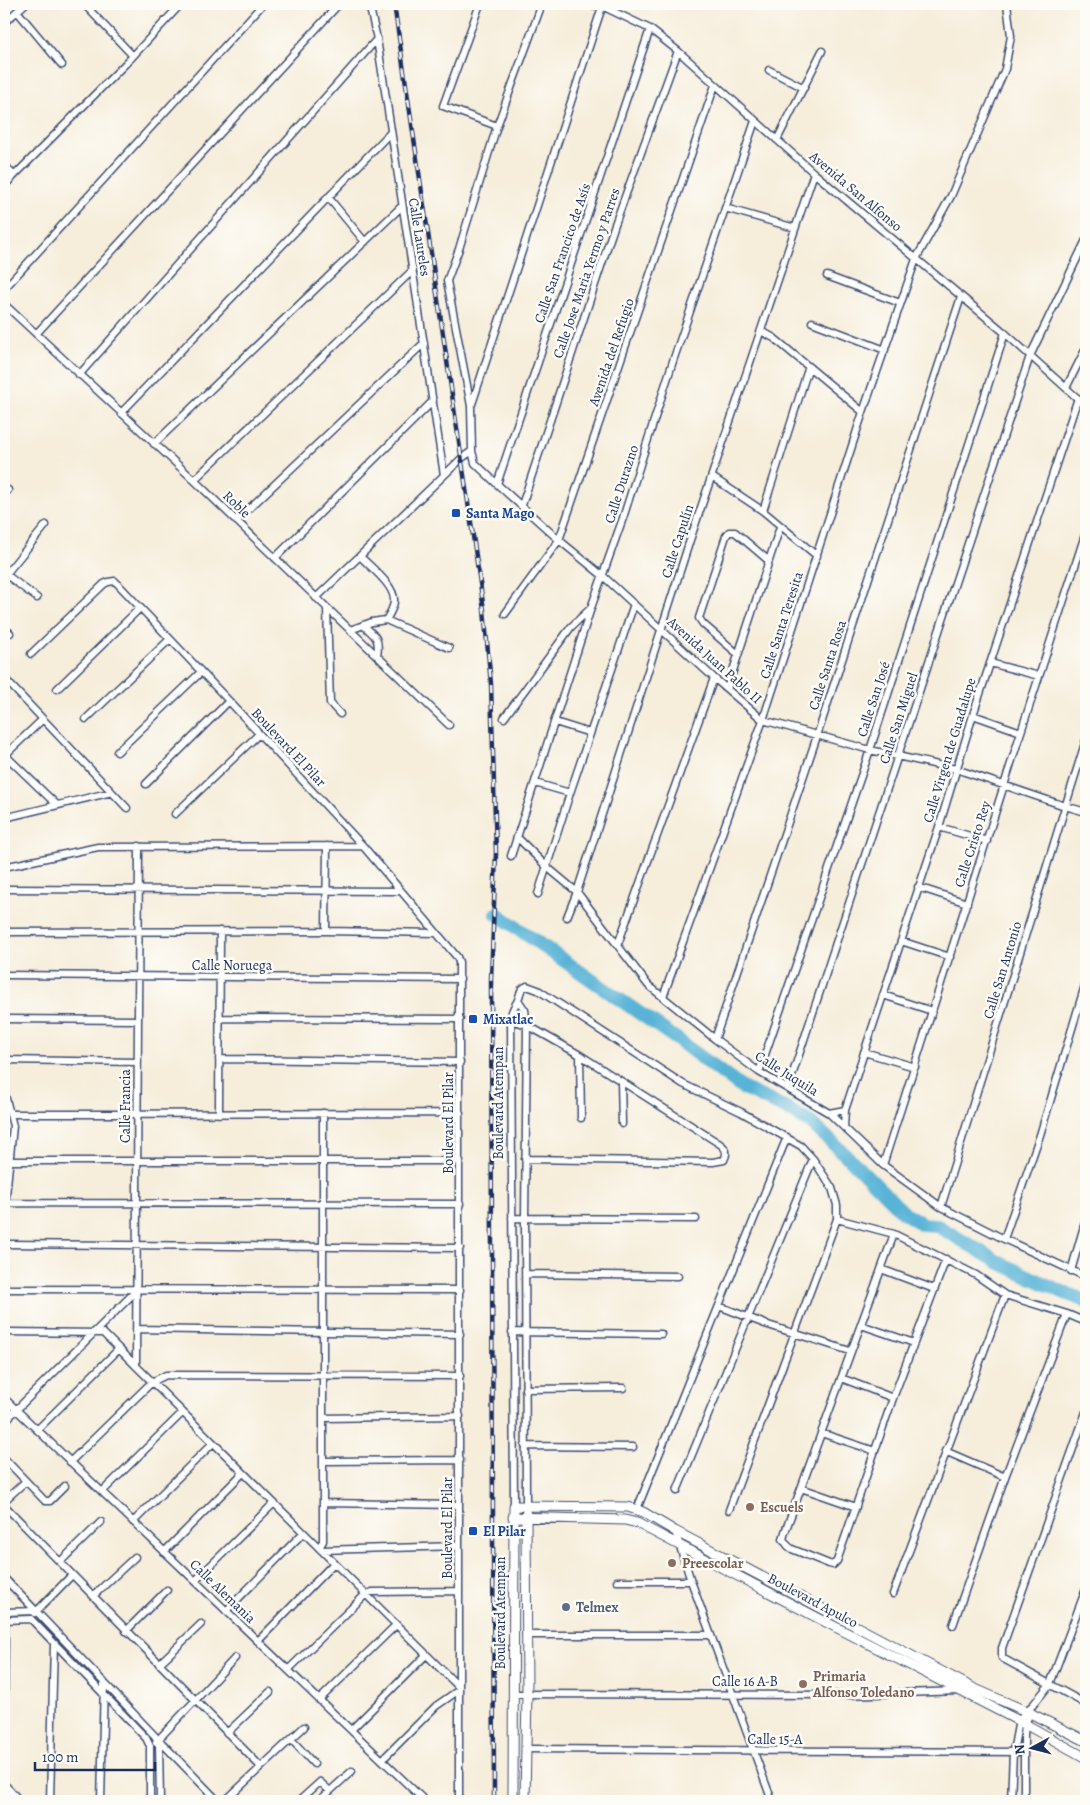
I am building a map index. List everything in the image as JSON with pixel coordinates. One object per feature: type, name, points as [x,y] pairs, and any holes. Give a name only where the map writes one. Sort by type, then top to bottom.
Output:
[{"type":"street","points":[[4,23],[25,4]]},
{"type":"street","points":[[84,4],[133,56]]},
{"type":"street","points":[[4,186],[133,56],[181,4]]},
{"type":"street","points":[[4,289],[263,4]]},
{"type":"street","points":[[36,334],[339,4]]},
{"type":"street","name":"Calle Laureles","points":[[369,4],[377,39],[444,475]]},
{"type":"street","points":[[415,4],[423,4]]},
{"type":"street","points":[[480,4],[443,106],[497,126],[542,4]]},
{"type":"street","points":[[471,406],[603,5],[580,4]]},
{"type":"street","name":"Calle Santa Teresita","points":[[663,997],[763,720],[863,412],[916,259],[951,196],[1005,68],[1011,36],[1007,4]]},
{"type":"street","name":"Avenida San Alfonso","points":[[603,5],[650,29],[678,51],[777,140],[1005,333],[1086,406]]},
{"type":"street","points":[[17,11],[62,65]]},
{"type":"street","name":"Calle San Francico de Asís","points":[[497,484],[650,29]]},
{"type":"street","points":[[79,375],[377,39]]},
{"type":"street","name":"Calle Jose Maria Yermo y Parres","points":[[522,505],[614,227],[678,51]]},
{"type":"street","points":[[777,140],[822,51]]},
{"type":"street","points":[[769,70],[804,88]]},
{"type":"street","name":"Avenida del Refugio","points":[[505,614],[560,540],[715,85]]},
{"type":"street","name":"Calle Durazno","points":[[511,856],[591,608],[604,576],[755,120]]},
{"type":"street","name":"Calle Laureles","points":[[472,451],[471,406],[447,281],[459,249],[497,126]]},
{"type":"street","points":[[121,413],[390,132]]},
{"type":"street","points":[[4,164],[14,176]]},
{"type":"street","name":"Calle Capulín","points":[[567,917],[814,172]]},
{"type":"street","points":[[328,197],[365,242]]},
{"type":"street","points":[[154,444],[402,206]]},
{"type":"street","points":[[725,208],[795,228]]},
{"type":"street","name":"Calle San Miguel","points":[[788,1088],[1030,356],[1086,240]]},
{"type":"street","points":[[194,480],[413,270]]},
{"type":"street","points":[[827,276],[900,303]]},
{"type":"street","name":"Calle Santa Rosa","points":[[715,1039],[961,297]]},
{"type":"street","name":"Roble","points":[[4,304],[194,480],[449,725]]},
{"type":"street","points":[[812,322],[885,350]]},
{"type":"street","points":[[761,331],[774,338],[863,412]]},
{"type":"street","name":"Calle San José","points":[[759,1072],[870,750],[1005,333]]},
{"type":"street","points":[[236,521],[424,343]]},
{"type":"street","points":[[1066,388],[1086,348]]},
{"type":"street","points":[[762,511],[808,366]]},
{"type":"street","name":"Calle Virgen de Guadalupe","points":[[844,1127],[845,1110],[1078,398]]},
{"type":"street","points":[[275,558],[433,401]]},
{"type":"street","points":[[316,598],[462,458],[472,451]]},
{"type":"street","name":"Avenida Juan Pablo II","points":[[472,451],[476,463],[497,484],[604,576],[714,678],[763,720],[870,750],[956,769],[1086,812]]},
{"type":"street","points":[[712,476],[762,511],[817,556]]},
{"type":"street","points":[[37,598],[5,574],[46,525]]},
{"type":"street","points":[[727,689],[780,527]]},
{"type":"street","points":[[738,654],[702,624],[699,618],[726,536],[729,532],[735,532],[769,561]]},
{"type":"street","name":"Calle Cristo Rey","points":[[883,1165],[1086,532]]},
{"type":"street","points":[[360,556],[391,589],[394,600],[393,608],[386,620]]},
{"type":"street","name":"Boulevard El Pilar","points":[[31,654],[104,584],[112,580],[117,583],[363,846],[457,957],[460,967],[459,1801]]},
{"type":"street","points":[[538,894],[634,604]]},
{"type":"street","points":[[58,688],[140,608]]},
{"type":"street","points":[[327,608],[330,703],[340,714]]},
{"type":"street","points":[[504,718],[571,627],[591,608]]},
{"type":"street","points":[[350,630],[379,620],[386,620],[449,648]]},
{"type":"street","points":[[363,625],[374,634],[379,644],[377,656]]},
{"type":"street","points":[[4,628],[10,633]]},
{"type":"street","points":[[86,720],[170,639]]},
{"type":"street","points":[[990,663],[1039,676]]},
{"type":"street","points":[[117,752],[201,672]]},
{"type":"street","points":[[4,678],[127,808]]},
{"type":"street","points":[[618,944],[714,678]]},
{"type":"street","points":[[146,784],[229,701]]},
{"type":"street","points":[[973,715],[1021,732]]},
{"type":"street","points":[[43,719],[5,756],[56,806]]},
{"type":"street","points":[[555,722],[590,734]]},
{"type":"street","points":[[175,814],[259,734]]},
{"type":"street","name":"Calle San Antonio","points":[[941,1207],[1086,740]]},
{"type":"street","points":[[535,782],[570,793]]},
{"type":"street","points":[[4,818],[112,792]]},
{"type":"street","points":[[939,827],[987,841]]},
{"type":"street","name":"Calle Juquila","points":[[517,837],[576,892],[648,985],[715,1039],[759,1072],[829,1113],[883,1165],[941,1207],[1086,1277]]},
{"type":"street","points":[[4,867],[86,849],[139,846],[363,846]]},
{"type":"street","name":"Calle Francia","points":[[136,1366],[139,846]]},
{"type":"street","points":[[326,931],[327,846]]},
{"type":"street","points":[[918,887],[966,903]]},
{"type":"street","points":[[4,889],[401,891]]},
{"type":"street","points":[[219,1114],[220,931]]},
{"type":"street","points":[[4,932],[326,931],[437,933]]},
{"type":"street","points":[[901,942],[950,957]]},
{"type":"street","name":"Calle Noruega","points":[[4,976],[460,979]]},
{"type":"street","points":[[1004,1239],[1040,1135],[1086,982]]},
{"type":"street","points":[[518,1000],[522,988],[527,986],[538,990],[683,1084],[787,1137],[801,1146],[813,1159],[832,1188],[837,1205],[837,1220],[729,1510]]},
{"type":"street","points":[[883,995],[932,1011]]},
{"type":"street","name":"Boulevard Atempan","points":[[513,1801],[514,1506],[511,1020],[512,1010],[518,1000],[525,1010],[527,1025],[525,1159],[527,1693],[525,1801]]},
{"type":"street","points":[[219,1018],[460,1019]]},
{"type":"street","points":[[4,1019],[138,1020]]},
{"type":"street","points":[[511,1020],[527,1025],[580,1055],[720,1144],[726,1151],[724,1160],[713,1162],[525,1159]]},
{"type":"street","points":[[864,1052],[915,1067]]},
{"type":"street","points":[[580,1055],[581,1118]]},
{"type":"street","points":[[219,1059],[460,1062]]},
{"type":"street","points":[[4,1060],[138,1062]]},
{"type":"street","points":[[622,1081],[622,1124]]},
{"type":"street","points":[[4,1091],[11,1114],[12,1126],[4,1215]]},
{"type":"street","points":[[829,1113],[845,1110]]},
{"type":"street","points":[[320,1549],[322,1541],[323,1418],[323,1113]]},
{"type":"street","points":[[11,1114],[460,1113]]},
{"type":"street","points":[[637,1509],[787,1137]]},
{"type":"street","points":[[677,1491],[813,1159]]},
{"type":"street","points":[[9,1161],[460,1162]]},
{"type":"street","points":[[5,1203],[460,1204]]},
{"type":"street","points":[[512,1218],[696,1219]]},
{"type":"street","points":[[1071,1271],[1086,1219]]},
{"type":"street","points":[[837,1220],[894,1234],[976,1275],[1005,1295],[1067,1314],[1086,1322]]},
{"type":"street","points":[[894,1234],[783,1538],[785,1543],[792,1549],[833,1565],[837,1561],[894,1398],[946,1259]]},
{"type":"street","points":[[4,1244],[460,1248]]},
{"type":"street","points":[[881,1269],[934,1289]]},
{"type":"street","points":[[525,1274],[678,1276]]},
{"type":"street","points":[[4,1289],[460,1290]]},
{"type":"street","points":[[4,1422],[136,1290]]},
{"type":"street","points":[[892,1594],[1005,1295]]},
{"type":"street","points":[[719,1306],[850,1351]]},
{"type":"street","points":[[953,1626],[1005,1477],[1067,1314]]},
{"type":"street","points":[[861,1325],[914,1343]]},
{"type":"street","points":[[136,1329],[460,1334]]},
{"type":"street","points":[[4,1332],[103,1333],[459,1689],[436,1706],[382,1760]]},
{"type":"street","points":[[512,1332],[661,1334]]},
{"type":"street","points":[[37,1430],[119,1349]]},
{"type":"street","points":[[70,1462],[152,1382],[166,1375],[460,1376]]},
{"type":"street","points":[[841,1378],[894,1398]]},
{"type":"street","points":[[526,1389],[623,1388]]},
{"type":"street","name":"Calle Alemania","points":[[4,1398],[425,1801]]},
{"type":"street","points":[[1086,1412],[1002,1648],[1002,1658],[1086,1704]]},
{"type":"street","points":[[102,1492],[182,1413]]},
{"type":"street","points":[[323,1418],[460,1416]]},
{"type":"street","points":[[821,1433],[875,1451]]},
{"type":"street","points":[[133,1522],[213,1443]]},
{"type":"street","points":[[525,1446],[633,1447]]},
{"type":"street","points":[[945,1450],[1005,1477]]},
{"type":"street","points":[[4,1458],[45,1501],[50,1501],[65,1486]]},
{"type":"street","points":[[322,1461],[460,1460]]},
{"type":"street","points":[[164,1552],[243,1473]]},
{"type":"street","points":[[26,1481],[4,1503],[126,1631],[261,1767]]},
{"type":"street","points":[[801,1488],[856,1507]]},
{"type":"street","points":[[195,1581],[274,1503]]},
{"type":"street","points":[[322,1503],[460,1504]]},
{"type":"street","name":"Boulevard Apulco","points":[[514,1506],[617,1507],[637,1509],[675,1531],[975,1689],[1030,1710],[1086,1741]]},
{"type":"street","name":"Boulevard Apulco","points":[[513,1517],[632,1521],[1022,1722],[1086,1758]]},
{"type":"street","points":[[60,1562],[101,1522]]},
{"type":"street","points":[[675,1531],[710,1636],[772,1801]]},
{"type":"street","points":[[226,1611],[303,1533]]},
{"type":"street","points":[[320,1549],[459,1546]]},
{"type":"street","points":[[92,1596],[135,1557]]},
{"type":"street","points":[[258,1641],[334,1563]]},
{"type":"street","points":[[32,1619],[36,1611],[72,1575]]},
{"type":"street","points":[[4,1578],[218,1801]]},
{"type":"street","points":[[617,1581],[691,1581]]},
{"type":"street","points":[[1011,1801],[1012,1752],[1022,1722],[1050,1684],[1086,1589]]},
{"type":"street","points":[[126,1631],[167,1590]]},
{"type":"street","points":[[288,1670],[366,1594],[372,1592],[459,1591]]},
{"type":"street","points":[[4,1741],[4,1612],[36,1611]]},
{"type":"street","points":[[4,1620],[32,1619]]},
{"type":"street","points":[[32,1619],[146,1738],[150,1746],[150,1801]]},
{"type":"street","points":[[159,1664],[201,1624]]},
{"type":"street","points":[[319,1700],[396,1625]]},
{"type":"street","points":[[50,1801],[54,1630]]},
{"type":"street","points":[[526,1635],[710,1636]]},
{"type":"street","points":[[350,1730],[426,1655]]},
{"type":"street","points":[[150,1746],[159,1740],[235,1658]]},
{"type":"street","points":[[101,1801],[104,1682]]},
{"type":"street","name":"Calle 16 A-B","points":[[514,1694],[845,1694],[975,1689]]},
{"type":"street","points":[[227,1733],[270,1692]]},
{"type":"street","points":[[1022,1722],[1024,1801]]},
{"type":"street","points":[[225,1801],[304,1726]]},
{"type":"street","points":[[291,1739],[314,1764]]},
{"type":"street","points":[[159,1740],[160,1801]]},
{"type":"street","name":"Calle 15-A","points":[[526,1749],[1024,1752]]},
{"type":"street","points":[[319,1801],[352,1772]]},
{"type":"street","points":[[299,1801],[318,1783],[322,1782],[330,1790]]},
{"type":"street","points":[[4,1784],[20,1801]]},
{"type":"waterway","points":[[497,914],[678,1040],[742,1088],[787,1109],[811,1123],[903,1212],[922,1224],[936,1225],[1000,1263],[1086,1301]]},
{"type":"railway","points":[[394,4],[484,610],[491,684],[496,853],[491,979],[494,1801]]},
{"type":"place","name":"Santa Mago","points":[[456,513]]},
{"type":"place","name":"Mixatlac","points":[[473,1019]]},
{"type":"place","name":"Escuels","points":[[750,1507]]},
{"type":"place","name":"El Pilar","points":[[473,1531]]},
{"type":"place","name":"Preescolar","points":[[672,1563]]},
{"type":"place","name":"Telmex","points":[[566,1607]]},
{"type":"place","name":"Primaria Alfonso Toledano","points":[[803,1684]]}]
